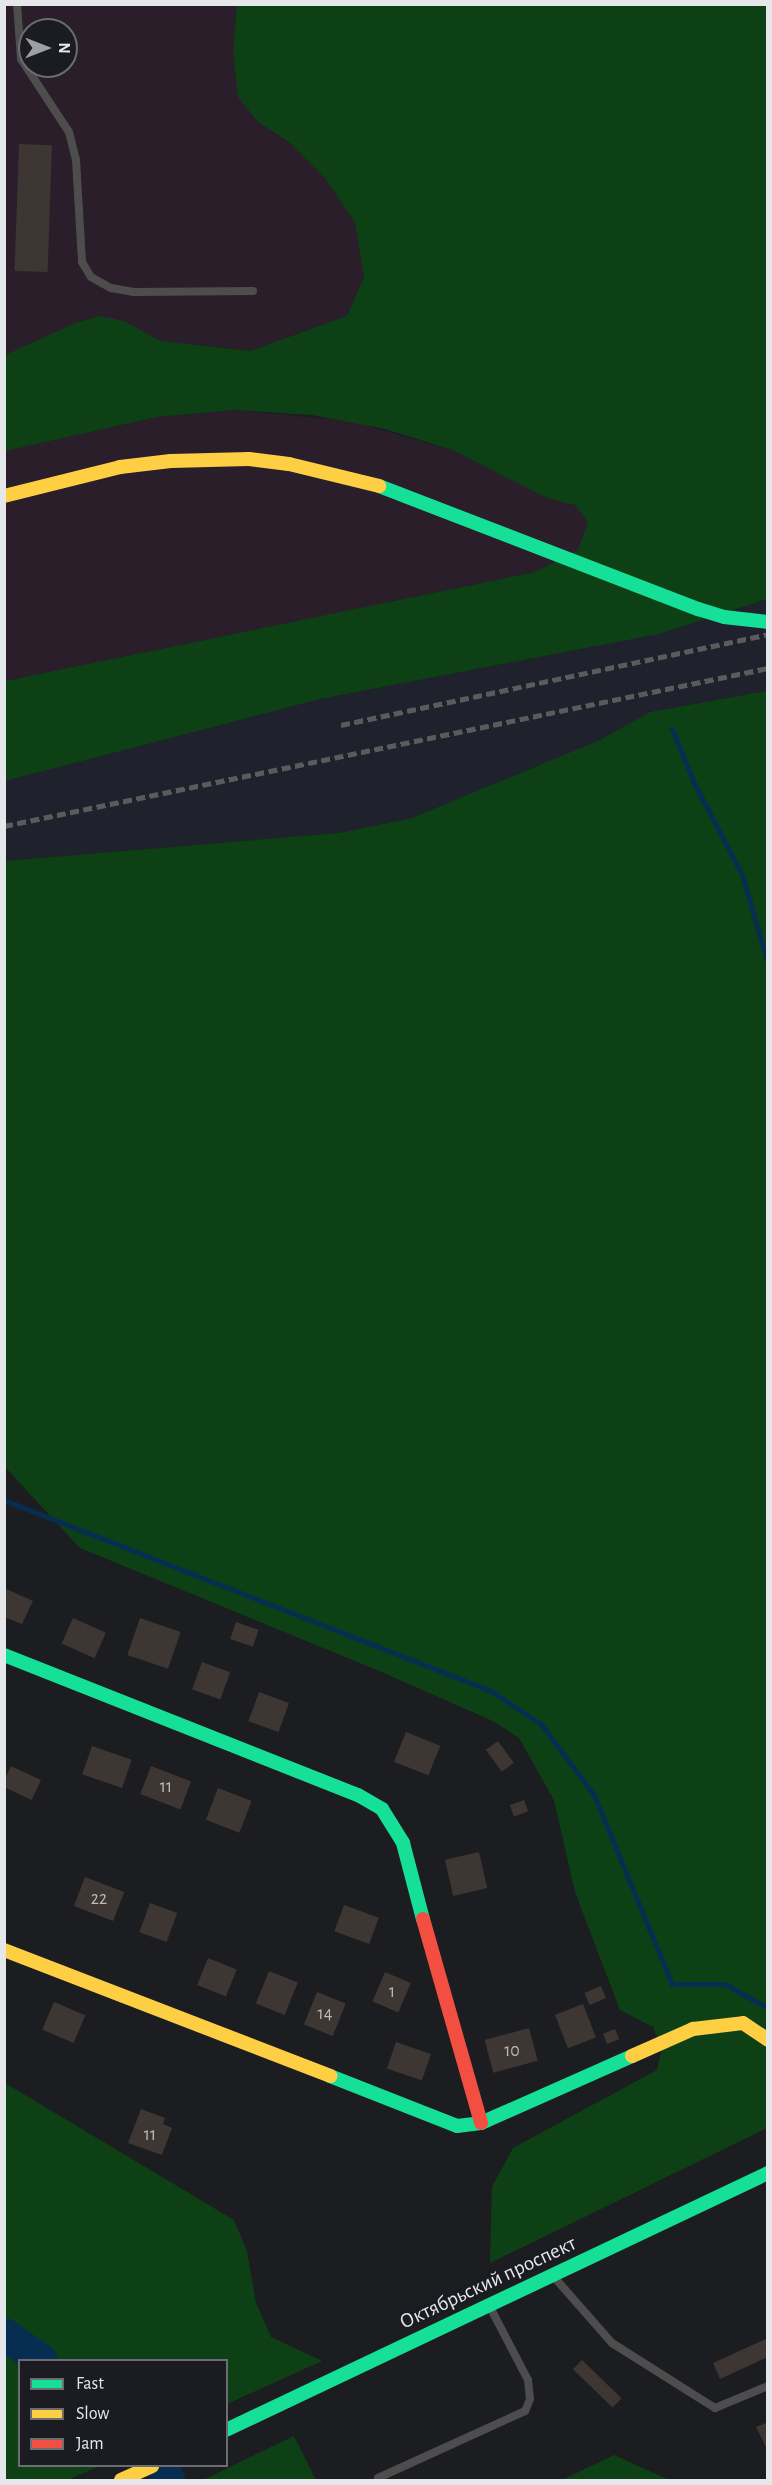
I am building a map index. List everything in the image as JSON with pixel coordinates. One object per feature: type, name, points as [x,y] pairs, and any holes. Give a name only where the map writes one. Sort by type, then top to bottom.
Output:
[{"type":"street","points":[[4,496],[120,467],[171,461],[249,459],[289,464],[399,491],[698,609],[724,617],[768,622]]},
{"type":"street","points":[[4,1655],[358,1796],[382,1809],[403,1843],[470,2094],[481,2122]]},
{"type":"street","points":[[4,1950],[457,2126],[481,2122],[693,2029],[743,2023],[768,2040]]},
{"type":"street","name":"Октябрьский проспект","points":[[228,2429],[768,2173]]},
{"type":"street","points":[[121,2481],[150,2467]]},
{"type":"lane","points":[[17,4],[21,59],[69,132],[76,160],[82,262],[91,278],[111,288],[134,292],[254,291]]},
{"type":"lane","points":[[553,2276],[612,2343],[715,2408],[768,2385]]},
{"type":"lane","points":[[378,2478],[525,2411],[530,2399],[528,2380],[490,2306]]},
{"type":"shaded area","points":[[5,5],[237,5],[233,49],[258,122],[289,142],[325,178],[355,223],[364,277],[347,316],[250,351],[161,341],[124,321],[73,324],[5,355]]},
{"type":"shaded area","points":[[234,410],[350,421],[452,450],[547,498],[575,505],[588,522],[579,550],[535,572],[5,681],[4,451],[157,417]]},
{"type":"shaded area","points":[[767,599],[767,691],[650,712],[600,740],[412,818],[339,833],[5,861],[5,781],[320,699],[659,634]]},
{"type":"green space","points":[[237,5],[767,5],[767,599],[659,634],[320,699],[5,781],[5,681],[535,572],[578,550],[588,522],[575,505],[547,498],[452,450],[385,429],[312,415],[234,410],[157,417],[5,451],[5,355],[73,324],[99,316],[124,321],[161,341],[250,351],[347,316],[364,277],[355,223],[325,178],[289,142],[258,122],[238,97],[233,49]]},
{"type":"green space","points":[[767,691],[767,2128],[490,2263],[492,2187],[513,2148],[657,2070],[662,2048],[653,2027],[620,2010],[575,1892],[554,1800],[519,1738],[495,1722],[384,1673],[80,1548],[5,1467],[4,861],[339,833],[412,818],[600,740],[650,712]]},
{"type":"green space","points":[[5,2083],[234,2220],[247,2251],[256,2303],[271,2337],[322,2361],[228,2404],[228,2359],[18,2359],[18,2467],[97,2467],[68,2480],[5,2480]]},
{"type":"green space","points":[[294,2436],[316,2480],[203,2480]]},
{"type":"green space","points":[[614,2455],[669,2480],[562,2480]]},
{"type":"building","points":[[19,144],[52,145],[48,272],[15,271]]},
{"type":"building","points":[[4,1588],[33,1601],[22,1624],[4,1617]]},
{"type":"building","points":[[73,1618],[106,1633],[94,1658],[62,1644]]},
{"type":"building","points":[[140,1618],[181,1632],[168,1669],[127,1655]]},
{"type":"building","points":[[236,1622],[259,1630],[253,1647],[230,1639]]},
{"type":"building","points":[[202,1662],[230,1672],[220,1700],[192,1689]]},
{"type":"building","points":[[259,1692],[289,1703],[278,1732],[248,1721]]},
{"type":"building","points":[[406,1732],[440,1746],[428,1776],[394,1762]]},
{"type":"building","points":[[498,1741],[514,1763],[502,1772],[486,1750]]},
{"type":"building","points":[[92,1746],[132,1760],[122,1788],[82,1774]]},
{"type":"building","points":[[11,1766],[41,1780],[32,1800],[4,1787],[4,1781]]},
{"type":"building","points":[[151,1766],[191,1781],[180,1809],[140,1794]]},
{"type":"building","points":[[218,1788],[252,1801],[239,1833],[206,1820]]},
{"type":"building","points":[[524,1800],[528,1811],[514,1816],[510,1805]]},
{"type":"building","points":[[479,1852],[487,1888],[453,1896],[445,1860]]},
{"type":"building","points":[[85,1877],[124,1892],[113,1921],[74,1906]]},
{"type":"building","points":[[150,1903],[177,1913],[167,1942],[139,1932]]},
{"type":"building","points":[[344,1905],[379,1918],[369,1944],[334,1931]]},
{"type":"building","points":[[208,1958],[237,1970],[226,1997],[197,1985]]},
{"type":"building","points":[[269,1971],[298,1983],[285,2015],[256,2003]]},
{"type":"building","points":[[385,1972],[411,1983],[398,2012],[372,2001]]},
{"type":"building","points":[[601,1986],[606,1998],[590,2005],[584,1993]]},
{"type":"building","points":[[317,1992],[346,2004],[333,2036],[304,2024]]},
{"type":"building","points":[[54,2002],[85,2015],[74,2043],[42,2030]]},
{"type":"building","points":[[583,2004],[596,2038],[568,2048],[555,2015]]},
{"type":"building","points":[[529,2028],[538,2061],[493,2073],[485,2040]]},
{"type":"building","points":[[615,2029],[619,2039],[607,2044],[603,2034]]},
{"type":"building","points":[[396,2042],[431,2054],[422,2081],[387,2068]]},
{"type":"building","points":[[141,2109],[165,2118],[163,2124],[172,2128],[162,2155],[128,2143]]},
{"type":"building","points":[[768,2338],[768,2357],[720,2379],[713,2363]]},
{"type":"building","points":[[582,2360],[622,2398],[613,2408],[573,2369]]},
{"type":"building","points":[[768,2422],[768,2451],[756,2427]]},
{"type":"waterway","points":[[672,729],[694,783],[742,875],[768,964]]},
{"type":"waterway","points":[[4,1500],[491,1691],[541,1724],[594,1795],[672,1984],[725,1984],[768,2008]]},
{"type":"waterway","points":[[4,2334],[40,2359]]},
{"type":"waterway","points":[[163,2467],[168,2480]]},
{"type":"railway","points":[[341,725],[768,634]]},
{"type":"railway","points":[[4,826],[768,668]]},
{"type":"traffic: fast","points":[[379,486],[698,609],[724,617],[768,622]]},
{"type":"traffic: fast","points":[[4,1655],[358,1795],[382,1809],[403,1843],[423,1919]]},
{"type":"traffic: fast","points":[[330,2076],[457,2126],[481,2123],[632,2056]]},
{"type":"traffic: fast","points":[[228,2429],[768,2173]]},
{"type":"traffic: slow","points":[[4,496],[120,467],[171,461],[249,459],[289,464],[379,486]]},
{"type":"traffic: slow","points":[[4,1950],[330,2076]]},
{"type":"traffic: slow","points":[[632,2056],[693,2029],[743,2023],[768,2040]]},
{"type":"traffic: slow","points":[[121,2480],[150,2467]]},
{"type":"traffic: jam","points":[[423,1919],[481,2123]]}]
